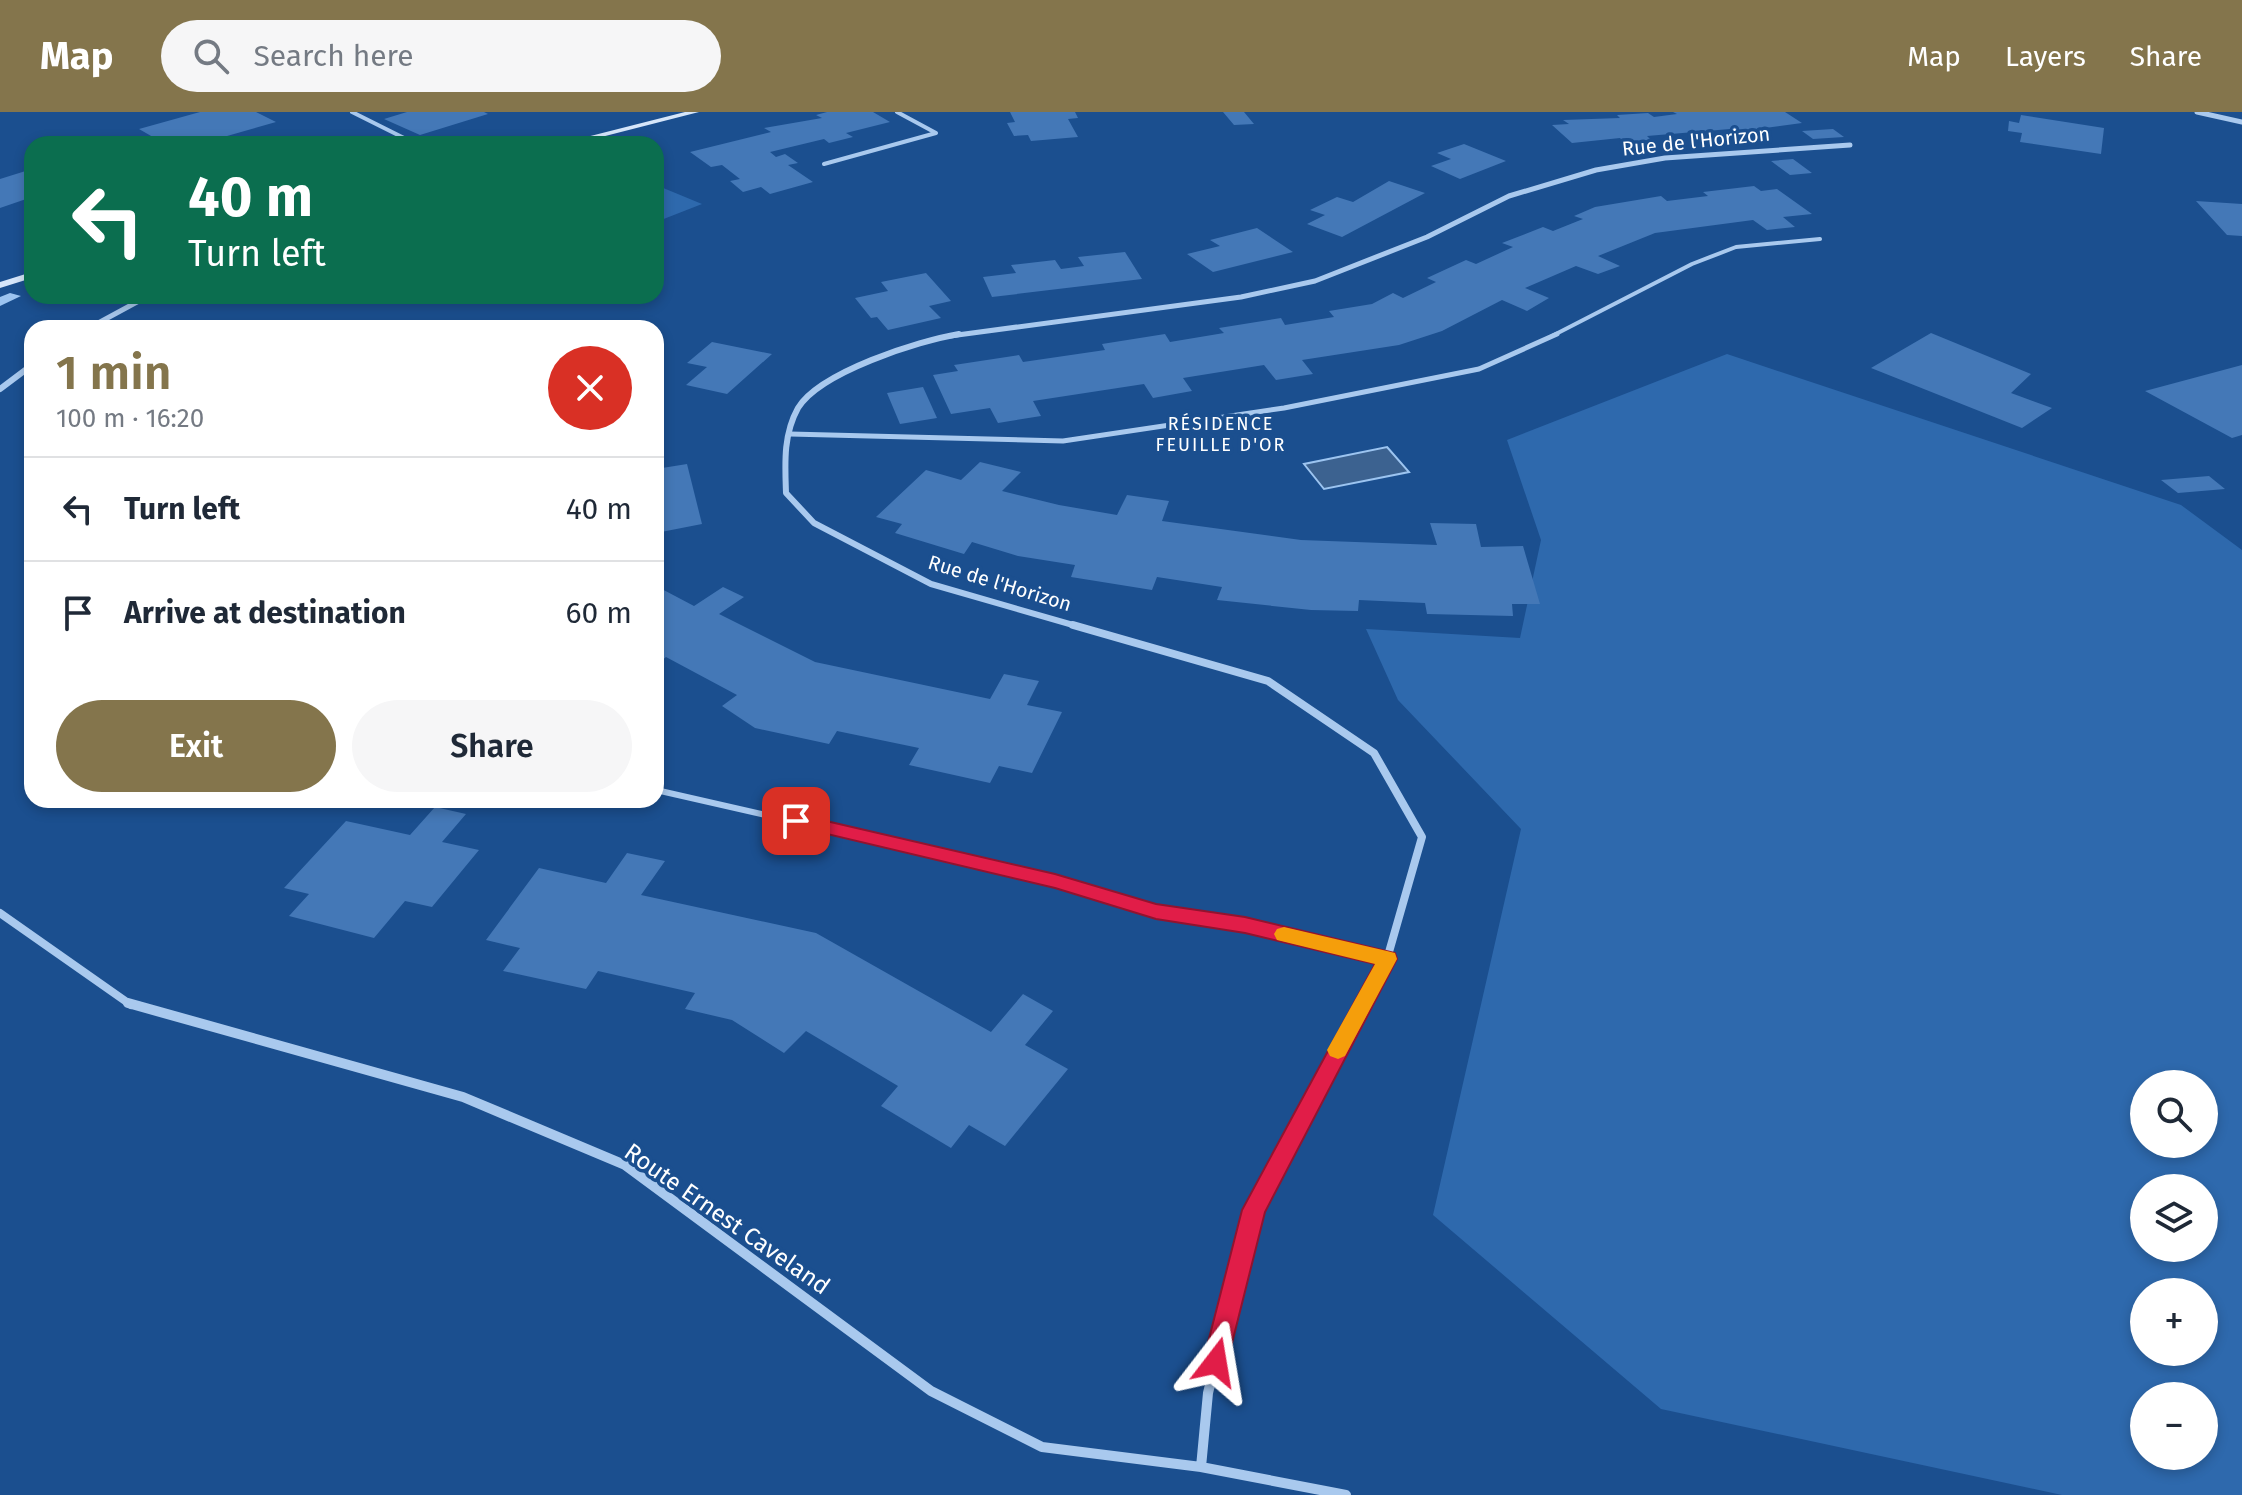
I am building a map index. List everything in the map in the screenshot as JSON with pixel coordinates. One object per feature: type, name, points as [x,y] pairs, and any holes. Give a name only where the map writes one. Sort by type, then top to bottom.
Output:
[{"type":"street","points":[[596,136],[695,112]]},
{"type":"street","points":[[2197,112],[2242,122]]},
{"type":"street","name":"Rue de l'Horizon","points":[[1201,1467],[1208,1393],[1253,1210],[1387,959],[1422,837],[1374,753],[1268,681],[931,584],[814,523],[786,493],[784,449],[799,407],[835,376],[880,357],[954,335],[1241,297],[1315,281],[1427,237],[1509,196],[1596,170],[1665,158],[1850,145]]},
{"type":"street","points":[[0,285],[24,278]]},
{"type":"street","points":[[104,320],[133,304]]},
{"type":"street","points":[[0,389],[24,371]]},
{"type":"street","name":"Route Ernest Caveland","points":[[0,913],[133,1006],[463,1097],[625,1165],[931,1391],[1042,1447],[1201,1467],[1346,1495]]},
{"type":"lane","points":[[352,112],[400,136]]},
{"type":"lane","points":[[824,164],[936,133],[897,112]]},
{"type":"lane","points":[[790,434],[1063,441],[1284,408],[1479,369],[1580,324],[1706,258],[1736,247],[1820,239]]},
{"type":"lane","points":[[664,792],[1055,881],[1156,911],[1245,925],[1387,959]]},
{"type":"shaded area","points":[[664,188],[702,204],[664,219]]},
{"type":"shaded area","points":[[1727,354],[2181,505],[2242,550],[2242,1495],[2062,1495],[1661,1409],[1433,1215],[1521,829],[1398,700],[1366,629],[1520,638],[1541,540],[1507,440]]},
{"type":"shaded area","points":[[1387,447],[1409,472],[1324,489],[1304,464]]},
{"type":"building","points":[[200,112],[256,112],[276,122],[227,136],[151,136],[139,129]]},
{"type":"building","points":[[407,112],[488,114],[420,135],[384,119]]},
{"type":"building","points":[[827,112],[873,112],[890,122],[846,133],[853,137],[829,143],[824,139],[770,152],[776,157],[785,154],[798,163],[788,165],[813,182],[770,194],[761,187],[743,192],[730,181],[740,179],[722,165],[711,167],[690,152],[771,132],[764,128],[822,118],[816,115]]},
{"type":"building","points":[[1010,112],[1075,112],[1078,118],[1068,119],[1078,137],[1031,141],[1028,135],[1014,136],[1007,123],[1015,122]]},
{"type":"building","points":[[1223,112],[1244,112],[1254,124],[1234,125]]},
{"type":"building","points":[[1673,112],[1785,112],[1802,123],[1735,132],[1730,129],[1647,136],[1651,140],[1624,142],[1620,138],[1572,143],[1552,125],[1569,124],[1563,120],[1620,118],[1617,115],[1648,113],[1654,117],[1677,114]]},
{"type":"building","points":[[2021,115],[2104,128],[2101,154],[2020,142],[2022,133],[2008,131],[2009,121],[2019,123]]},
{"type":"building","points":[[1833,129],[1844,137],[1813,139],[1802,131]]},
{"type":"building","points":[[1464,144],[1506,161],[1460,179],[1431,166],[1451,159],[1437,153]]},
{"type":"building","points":[[1793,159],[1812,173],[1790,175],[1771,161]]},
{"type":"building","points":[[24,172],[24,200],[0,208],[0,179]]},
{"type":"building","points":[[1389,181],[1425,193],[1342,237],[1307,224],[1325,215],[1310,210],[1337,197],[1353,202]]},
{"type":"building","points":[[1754,186],[1761,191],[1777,189],[1812,214],[1783,217],[1795,227],[1767,230],[1753,220],[1655,233],[1598,256],[1620,266],[1598,274],[1576,266],[1525,288],[1549,298],[1527,311],[1502,300],[1442,331],[1399,345],[1302,360],[1313,374],[1276,380],[1264,365],[1183,378],[1192,391],[1153,398],[1144,384],[1033,401],[1041,416],[998,423],[990,408],[951,414],[933,375],[958,371],[954,365],[1019,355],[1023,362],[1105,350],[1102,344],[1165,334],[1170,342],[1224,333],[1219,328],[1281,318],[1285,325],[1334,317],[1329,311],[1372,304],[1393,293],[1403,298],[1436,282],[1427,278],[1466,260],[1476,264],[1513,247],[1502,243],[1543,227],[1553,231],[1583,219],[1574,216],[1595,207],[1661,196],[1667,201],[1708,196],[1703,192]]},
{"type":"building","points":[[2196,201],[2242,204],[2242,236],[2227,235]]},
{"type":"building","points":[[1257,228],[1293,252],[1213,272],[1187,254],[1220,246],[1210,240]]},
{"type":"building","points":[[1125,252],[1142,279],[992,297],[983,277],[1016,273],[1011,265],[1055,260],[1061,269],[1084,266],[1078,257]]},
{"type":"building","points":[[926,273],[951,301],[929,306],[941,318],[888,330],[877,317],[871,318],[855,298],[888,291],[881,282]]},
{"type":"building","points":[[1931,333],[2031,374],[2011,393],[2052,408],[2022,428],[1871,368]]},
{"type":"building","points":[[712,342],[772,354],[727,394],[686,385],[707,367],[687,363]]},
{"type":"building","points":[[2242,365],[2242,435],[2232,438],[2145,391]]},
{"type":"building","points":[[923,387],[937,418],[900,424],[887,393]]},
{"type":"building","points":[[980,462],[1021,472],[1002,491],[1059,505],[1117,515],[1127,495],[1169,501],[1162,521],[1301,540],[1437,545],[1430,523],[1476,524],[1481,547],[1523,546],[1540,604],[1512,604],[1513,616],[1427,614],[1425,603],[1359,600],[1358,611],[1311,610],[1217,600],[1222,587],[1157,577],[1152,590],[1071,577],[1075,565],[1018,556],[972,542],[964,554],[895,533],[902,524],[876,517],[926,470],[961,480]]},
{"type":"building","points":[[687,464],[702,524],[664,531],[664,468]]},
{"type":"building","points":[[2209,476],[2225,489],[2178,493],[2161,480]]},
{"type":"building","points":[[723,587],[744,597],[719,614],[815,662],[990,699],[1004,674],[1039,681],[1027,705],[1062,712],[1032,773],[999,766],[990,783],[909,765],[919,748],[837,731],[829,744],[755,728],[722,706],[737,695],[664,659],[664,590],[694,606]]},
{"type":"building","points":[[434,808],[439,808],[466,814],[442,842],[479,850],[432,907],[405,901],[374,938],[289,916],[309,894],[284,888],[346,821],[410,835]]},
{"type":"building","points":[[627,853],[665,861],[641,895],[816,933],[991,1032],[1023,994],[1053,1011],[1025,1045],[1068,1069],[1005,1146],[969,1125],[951,1148],[881,1106],[898,1086],[806,1031],[784,1053],[732,1020],[685,1009],[695,993],[598,971],[586,989],[503,971],[520,948],[486,940],[539,868],[606,883]]},
{"type":"waterway","points":[[0,302],[15,296]]},
{"type":"slow traffic","points":[[1284,934],[1387,959],[1338,1050]]},
{"type":"district","name":"RÉSIDENCE FEUILLE D'OR","points":[[1221,434]]},
{"type":"route","points":[[796,821],[1055,881],[1156,911],[1245,925],[1387,959],[1253,1210],[1216,1362]]}]
